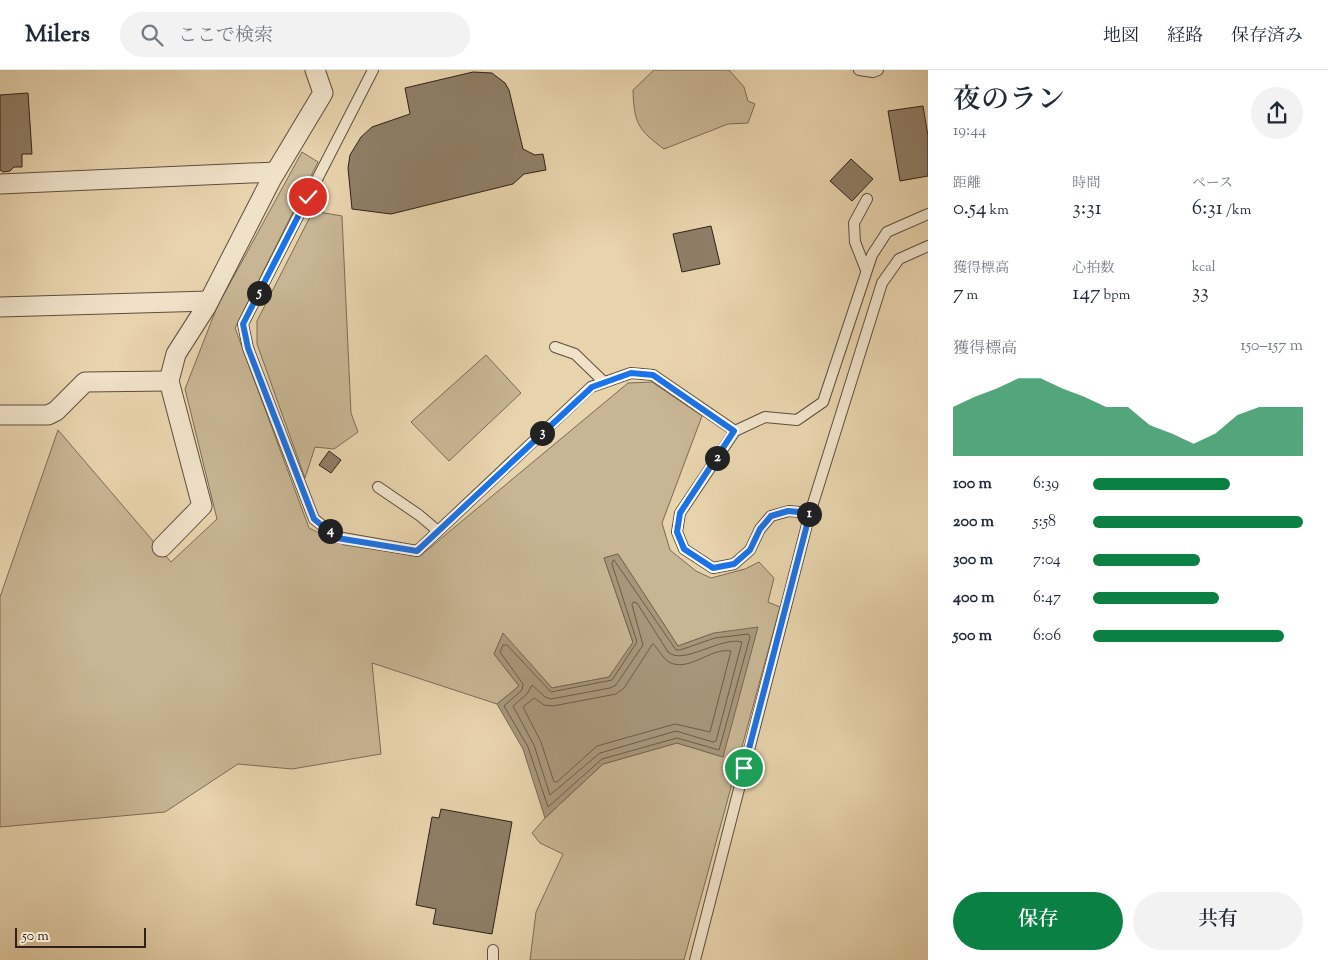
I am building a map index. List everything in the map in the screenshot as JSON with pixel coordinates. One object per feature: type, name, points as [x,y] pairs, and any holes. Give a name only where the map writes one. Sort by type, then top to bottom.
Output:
[{"type":"street","points":[[162,547],[202,506],[169,381],[176,354],[209,301],[275,172],[323,93],[315,70]]},
{"type":"street","points":[[0,184],[275,172]]},
{"type":"street","points":[[0,308],[209,301]]},
{"type":"street","points":[[0,415],[48,415],[56,411],[85,382],[169,381]]},
{"type":"lane","points":[[373,70],[243,324],[248,348],[314,519],[337,538],[417,551],[592,387],[631,373],[653,375],[734,431]]},
{"type":"lane","points":[[859,70],[873,72],[878,70]]},
{"type":"lane","points":[[866,270],[856,242],[854,223],[867,199]]},
{"type":"lane","points":[[810,513],[788,511],[771,516],[760,529],[750,550],[734,564],[713,568],[684,549],[677,532],[680,513],[734,431],[765,417],[797,420],[823,402],[872,254],[887,232],[928,214]]},
{"type":"lane","points":[[695,960],[810,513],[882,283],[900,259],[928,246]]},
{"type":"lane","points":[[555,347],[575,354],[604,382]]},
{"type":"lane","points":[[378,487],[419,515],[438,531]]},
{"type":"shaded area","points":[[654,70],[729,70],[744,87],[748,101],[755,104],[748,123],[728,124],[664,149],[643,131],[636,118],[633,90]]},
{"type":"shaded area","points":[[302,152],[318,162],[235,328],[309,528],[344,545],[420,556],[628,383],[652,382],[702,416],[662,523],[670,550],[696,571],[711,578],[745,569],[759,562],[774,578],[768,602],[780,607],[684,960],[530,960],[536,912],[563,854],[540,843],[532,833],[545,818],[603,764],[677,743],[723,757],[714,633],[678,646],[618,554],[604,558],[633,643],[609,677],[552,688],[503,634],[494,654],[519,686],[497,704],[372,663],[381,754],[292,769],[238,764],[165,812],[0,827],[0,597],[58,430],[171,562],[217,519],[185,389],[217,307]]},
{"type":"shaded area","points":[[313,211],[342,216],[351,413],[358,432],[334,449],[315,447],[305,478],[257,344],[257,321]]},
{"type":"shaded area","points":[[486,355],[521,393],[449,461],[411,422]]},
{"type":"water","points":[[618,554],[678,646],[714,633],[758,627],[723,757],[677,743],[603,764],[545,818],[523,749],[497,704],[519,686],[494,654],[503,633],[552,688],[609,677],[633,642],[604,558]]},
{"type":"building","points":[[473,72],[492,73],[505,83],[509,90],[523,149],[535,155],[543,154],[546,170],[524,174],[513,184],[391,214],[352,209],[348,168],[350,155],[361,137],[372,127],[410,114],[405,88]]},
{"type":"building","points":[[28,93],[32,154],[22,154],[22,167],[14,167],[10,171],[3,172],[0,170],[0,95]]},
{"type":"building","points":[[923,106],[928,136],[928,176],[900,181],[888,111]]},
{"type":"building","points":[[851,159],[873,179],[852,201],[830,181]]},
{"type":"building","points":[[711,226],[720,264],[682,272],[673,234]]},
{"type":"building","points":[[329,451],[341,460],[331,473],[319,465]]},
{"type":"building","points":[[441,809],[512,822],[492,934],[433,924],[436,909],[416,905],[432,817],[439,818]]},
{"type":"route","points":[[308,197],[243,324],[248,348],[314,519],[337,538],[417,551],[592,387],[631,373],[653,375],[734,431],[680,513],[677,532],[684,549],[713,568],[734,564],[750,550],[760,529],[771,516],[788,511],[810,513],[744,768]]}]
